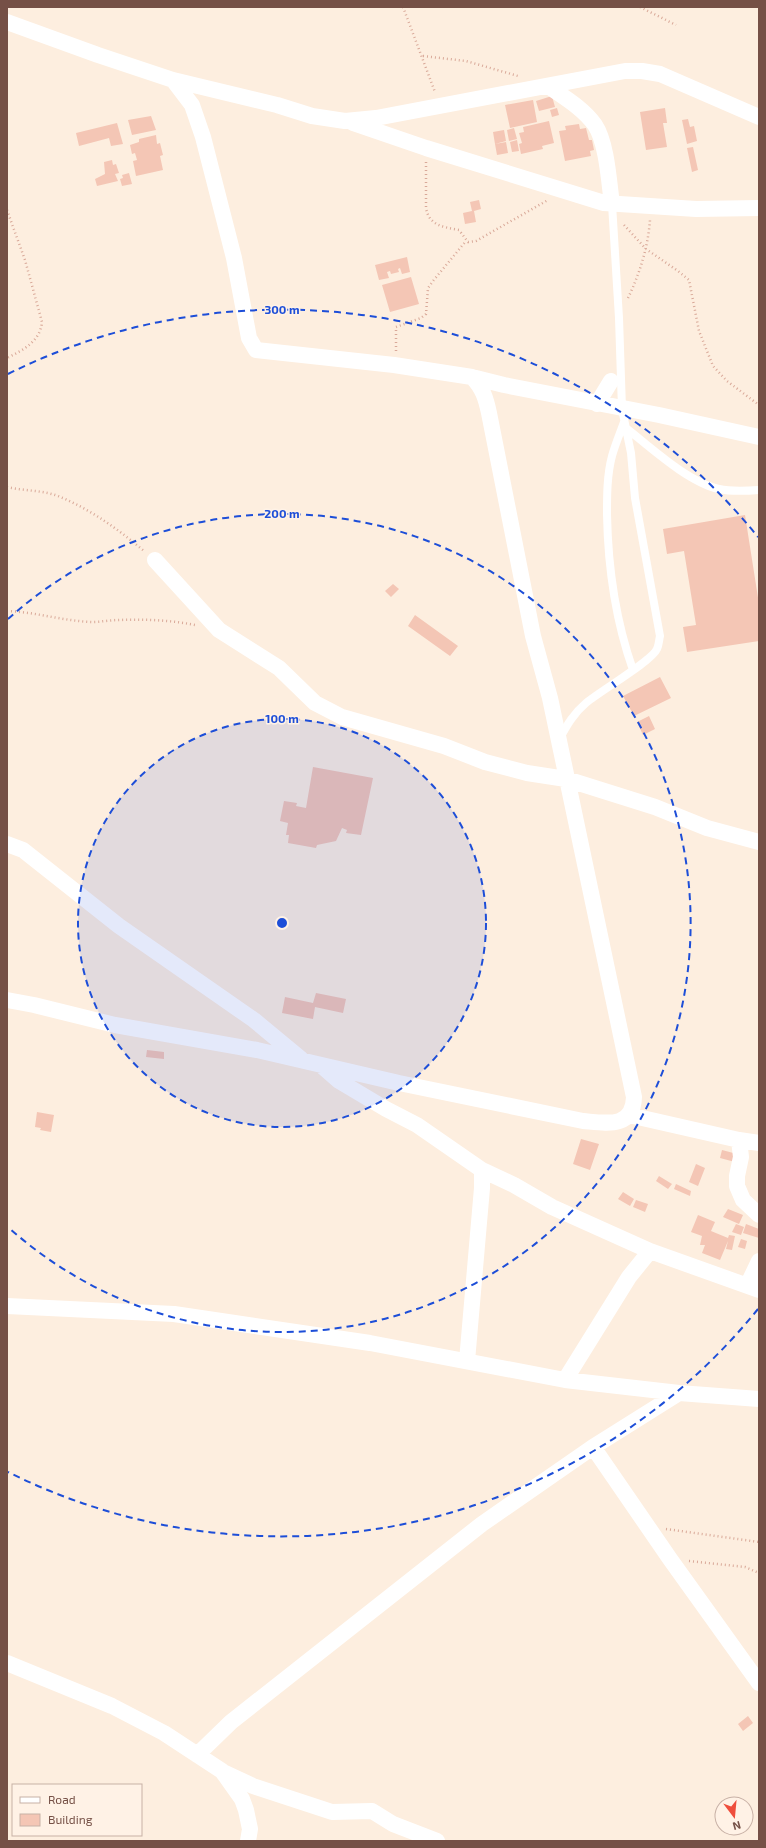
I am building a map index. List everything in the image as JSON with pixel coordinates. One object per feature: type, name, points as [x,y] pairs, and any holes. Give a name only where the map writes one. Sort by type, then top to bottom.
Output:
[{"type":"street","points":[[7,22],[173,80],[277,105],[312,116],[335,121],[349,121],[441,106],[625,71],[651,72],[660,74],[759,117]]},
{"type":"street","points":[[173,80],[192,105],[203,137],[229,235],[249,338],[253,347],[259,352],[394,365],[472,377],[597,404],[624,420],[682,420],[759,437]]},
{"type":"street","points":[[542,87],[589,118],[597,129],[605,157],[612,208]]},
{"type":"street","points":[[349,121],[426,148],[612,208],[650,206],[759,208]]},
{"type":"street","points":[[7,1000],[34,1005],[115,1025],[257,1050],[399,1083],[583,1121],[609,1123],[620,1121],[629,1116],[634,1107],[632,1081],[559,741],[533,636],[489,413],[480,386],[472,377]]},
{"type":"street","points":[[597,404],[611,381]]},
{"type":"street","points":[[489,413],[504,385]]},
{"type":"street","points":[[155,560],[219,630],[279,668],[315,704],[342,717],[444,746],[485,762],[527,773],[566,779],[656,807],[707,828],[759,842]]},
{"type":"street","points":[[7,844],[23,850],[119,926],[254,1020],[304,1061]]},
{"type":"street","points":[[322,1065],[339,1081],[386,1109],[417,1125],[482,1170],[514,1185],[552,1207],[650,1252],[721,1277],[756,1285],[759,1261]]},
{"type":"street","points":[[629,1116],[759,1143]]},
{"type":"street","points":[[739,1140],[741,1157],[737,1186],[743,1200],[759,1215]]},
{"type":"street","points":[[467,1361],[482,1188],[482,1170]]},
{"type":"street","points":[[565,1380],[629,1277],[650,1252]]},
{"type":"street","points":[[7,1306],[174,1314],[370,1343],[565,1380],[679,1393],[759,1399]]},
{"type":"street","points":[[197,1755],[230,1722],[482,1524],[592,1447],[679,1393]]},
{"type":"street","points":[[592,1447],[759,1683]]},
{"type":"street","points":[[7,1663],[112,1706],[164,1733],[222,1771],[253,1786],[332,1812],[372,1811],[394,1824],[437,1841]]},
{"type":"street","points":[[222,1771],[242,1799],[250,1829],[248,1841]]},
{"type":"lane","points":[[559,741],[575,713],[587,702],[633,670],[654,653],[658,648],[660,636],[635,498],[631,453],[624,420],[612,208]]},
{"type":"lane","points":[[624,420],[655,452],[699,482],[718,489],[759,490]]},
{"type":"lane","points":[[624,420],[612,456],[608,477],[608,553],[613,592],[622,640],[633,670]]},
{"type":"path","points":[[403,7],[441,106]]},
{"type":"path","points":[[640,7],[676,25]]},
{"type":"path","points":[[423,56],[466,61],[522,77],[542,87]]},
{"type":"path","points":[[426,148],[426,208],[428,215],[431,221],[437,225],[459,230],[466,241]]},
{"type":"path","points":[[466,241],[476,241],[518,218],[562,191]]},
{"type":"path","points":[[619,318],[635,284],[646,249],[650,206]]},
{"type":"path","points":[[612,208],[646,249],[689,280],[699,331],[713,366],[727,381],[759,405]]},
{"type":"path","points":[[7,210],[24,260],[42,322],[42,328],[36,339],[7,358]]},
{"type":"path","points":[[394,365],[397,347],[396,327],[421,318],[426,314],[427,294],[430,285],[466,241]]},
{"type":"path","points":[[7,487],[38,490],[58,496],[100,518],[155,560]]},
{"type":"path","points":[[7,611],[44,614],[69,620],[93,622],[157,620],[192,624],[219,630]]},
{"type":"path","points":[[648,1526],[759,1542]]},
{"type":"path","points":[[670,1559],[745,1567],[759,1573]]},
{"type":"building","points":[[552,96],[555,107],[539,111],[536,101]]},
{"type":"building","points":[[533,100],[537,122],[510,128],[505,105]]},
{"type":"building","points":[[557,108],[559,115],[552,117],[550,110]]},
{"type":"building","points":[[665,108],[667,123],[663,123],[667,147],[646,150],[640,112]]},
{"type":"building","points":[[151,116],[156,130],[132,135],[128,120]]},
{"type":"building","points":[[688,119],[690,127],[694,126],[697,141],[687,144],[682,120]]},
{"type":"building","points":[[549,121],[554,143],[542,146],[543,149],[521,154],[519,144],[522,143],[519,133],[524,132],[523,127]]},
{"type":"building","points":[[117,123],[123,144],[111,146],[109,138],[79,146],[76,133]]},
{"type":"building","points":[[579,124],[580,129],[586,128],[589,140],[592,140],[594,150],[590,151],[591,156],[565,161],[559,131],[566,130],[565,126]]},
{"type":"building","points":[[514,128],[517,139],[509,141],[507,130]]},
{"type":"building","points":[[504,130],[506,141],[495,144],[493,132]]},
{"type":"building","points":[[156,135],[157,144],[160,143],[163,155],[160,156],[163,170],[136,176],[133,161],[137,160],[135,153],[132,154],[130,145],[139,142],[139,139]]},
{"type":"building","points":[[517,140],[519,151],[512,152],[510,142]]},
{"type":"building","points":[[506,142],[508,153],[497,155],[495,144]]},
{"type":"building","points":[[693,147],[698,170],[692,172],[687,148]]},
{"type":"building","points":[[112,160],[113,165],[116,164],[119,173],[115,174],[118,181],[97,186],[95,179],[105,174],[104,162]]},
{"type":"building","points":[[129,173],[132,184],[122,186],[120,179],[123,178],[122,175]]},
{"type":"building","points":[[479,200],[481,209],[474,211],[476,222],[465,224],[463,213],[472,211],[470,202]]},
{"type":"building","points":[[407,257],[410,272],[402,274],[400,268],[398,269],[399,272],[391,274],[390,271],[387,272],[389,278],[379,280],[375,265]]},
{"type":"building","points":[[411,277],[419,304],[390,312],[382,285]]},
{"type":"building","points":[[745,515],[759,604],[759,641],[687,652],[683,627],[696,625],[684,551],[667,554],[663,529]]},
{"type":"building","points":[[393,584],[399,589],[391,597],[385,591]]},
{"type":"building","points":[[415,615],[458,646],[450,656],[408,626]]},
{"type":"building","points":[[660,677],[671,698],[634,716],[623,696]]},
{"type":"building","points":[[649,716],[655,729],[643,735],[637,722]]},
{"type":"building","points":[[313,767],[373,778],[361,835],[346,833],[347,830],[342,828],[336,841],[317,845],[316,848],[288,843],[289,835],[286,835],[288,823],[280,821],[284,801],[297,803],[296,806],[306,808]]},
{"type":"building","points":[[316,993],[346,999],[343,1013],[315,1007],[313,1019],[282,1013],[285,997],[313,1003]]},
{"type":"building","points":[[147,1050],[164,1052],[164,1059],[146,1057]]},
{"type":"building","points":[[37,1112],[54,1115],[51,1132],[40,1130],[41,1128],[35,1127]]},
{"type":"building","points":[[581,1139],[599,1144],[590,1170],[573,1164]]},
{"type":"building","points":[[722,1150],[737,1154],[735,1162],[720,1158]]},
{"type":"building","points":[[696,1164],[705,1168],[698,1186],[689,1182]]},
{"type":"building","points":[[659,1176],[672,1184],[668,1189],[656,1181]]},
{"type":"building","points":[[676,1184],[691,1191],[690,1196],[674,1189]]},
{"type":"building","points":[[623,1192],[634,1199],[630,1206],[618,1199]]},
{"type":"building","points":[[636,1200],[648,1204],[645,1212],[633,1207]]},
{"type":"building","points":[[728,1209],[743,1215],[739,1224],[723,1217]]},
{"type":"building","points":[[698,1215],[715,1222],[711,1231],[728,1238],[729,1235],[735,1236],[732,1250],[726,1249],[728,1241],[720,1260],[702,1253],[705,1245],[700,1245],[702,1236],[691,1232]]},
{"type":"building","points":[[736,1224],[744,1227],[741,1235],[732,1232]]},
{"type":"building","points":[[746,1224],[759,1229],[759,1238],[743,1233]]},
{"type":"building","points":[[741,1239],[747,1241],[745,1249],[738,1247]]},
{"type":"building","points":[[748,1716],[753,1723],[743,1731],[738,1724]]}]
